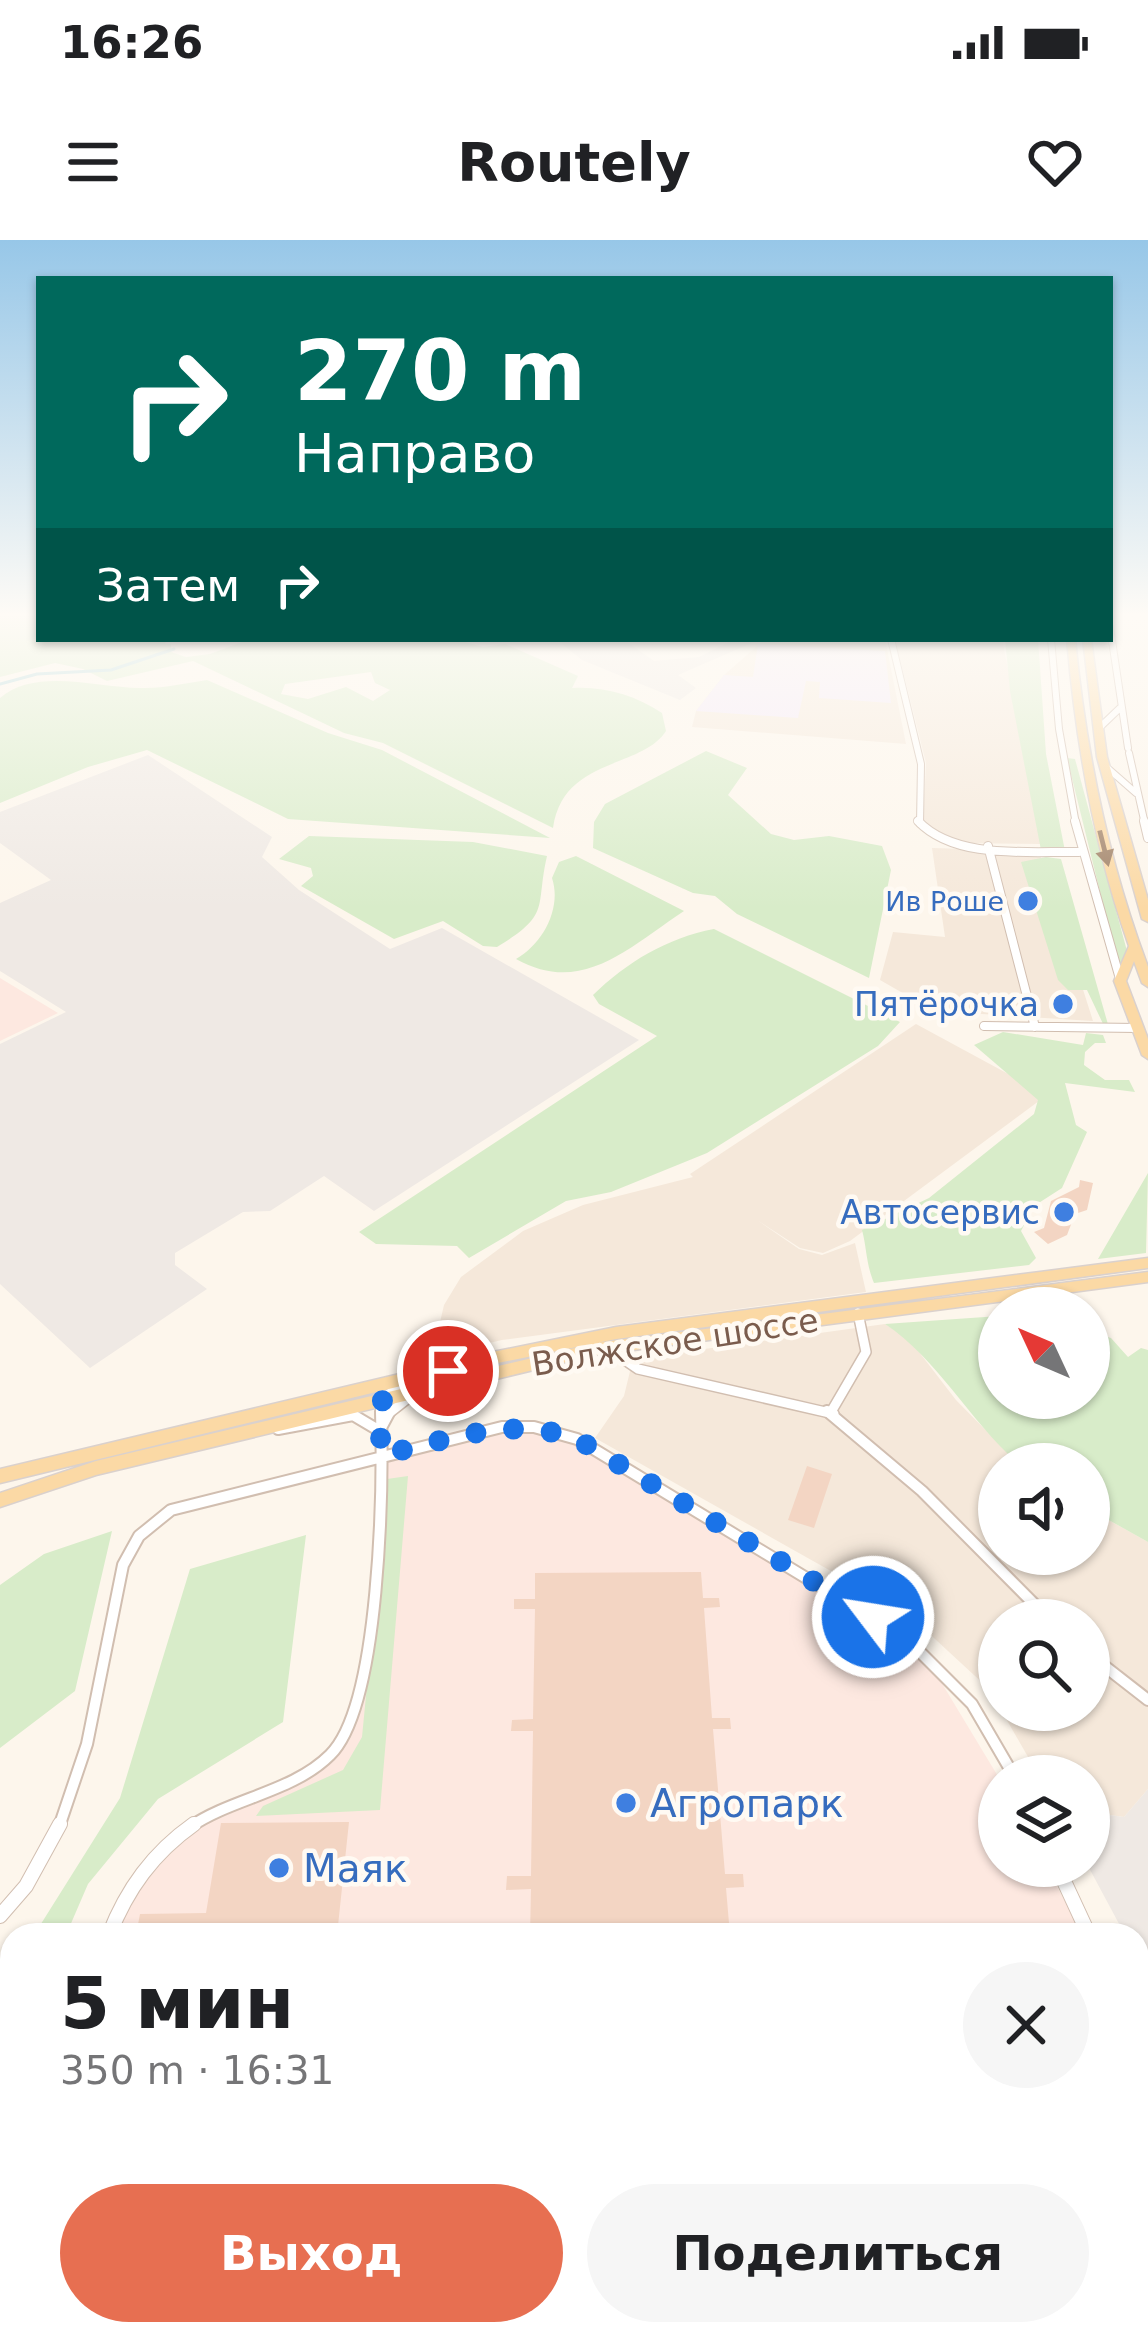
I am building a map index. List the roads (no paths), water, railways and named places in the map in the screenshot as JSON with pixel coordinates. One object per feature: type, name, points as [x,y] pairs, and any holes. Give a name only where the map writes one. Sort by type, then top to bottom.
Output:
[{"type":"main road","points":[[1078,713],[1106,857],[1148,983]]},
{"type":"main road","points":[[1096,713],[1104,764],[1148,920]]},
{"type":"main road","points":[[1082,746],[1101,748]]},
{"type":"main road","points":[[1134,947],[1120,981],[1148,1055]]},
{"type":"main road","name":"Волжское шоссе","points":[[0,1500],[96,1468],[271,1426],[451,1367],[676,1324],[1148,1263]]},
{"type":"main road","name":"Волжское шоссе","points":[[0,1477],[616,1346],[1148,1277]]},
{"type":"street","points":[[909,713],[921,764],[918,823],[929,835],[955,847],[1079,852]]},
{"type":"street","points":[[1057,713],[1079,852],[1120,981]]},
{"type":"street","points":[[1098,729],[1115,713]]},
{"type":"street","points":[[1121,713],[1148,838]]},
{"type":"street","points":[[1104,764],[1136,793]]},
{"type":"street","points":[[988,846],[1035,1027]]},
{"type":"street","points":[[984,1026],[1138,1028]]},
{"type":"street","points":[[831,1412],[866,1352],[858,1313]]},
{"type":"street","points":[[616,1346],[620,1356],[638,1369],[831,1412],[922,1491],[1028,1599]]},
{"type":"street","points":[[115,1923],[134,1881],[174,1838],[217,1810],[297,1780],[325,1764],[345,1742],[363,1683],[383,1486],[381,1399],[393,1388],[451,1367]]},
{"type":"street","points":[[380,1431],[397,1404],[429,1388]]},
{"type":"street","points":[[271,1426],[293,1428],[353,1415],[380,1431]]},
{"type":"street","points":[[0,1916],[44,1861],[72,1798],[125,1559],[133,1543],[171,1510],[502,1427],[534,1427],[577,1439],[907,1639],[963,1693],[1004,1755]]},
{"type":"street","points":[[1110,1670],[1148,1700]]},
{"type":"street","points":[[1067,1887],[1083,1923]]},
{"type":"place","name":"Ив Роше","points":[[1028,901]]},
{"type":"place","name":"Пятёрочка","points":[[1063,1004]]},
{"type":"place","name":"Автосервис","points":[[1064,1212]]},
{"type":"place","name":"Агропарк","points":[[626,1803]]},
{"type":"place","name":"Маяк","points":[[279,1868]]}]
